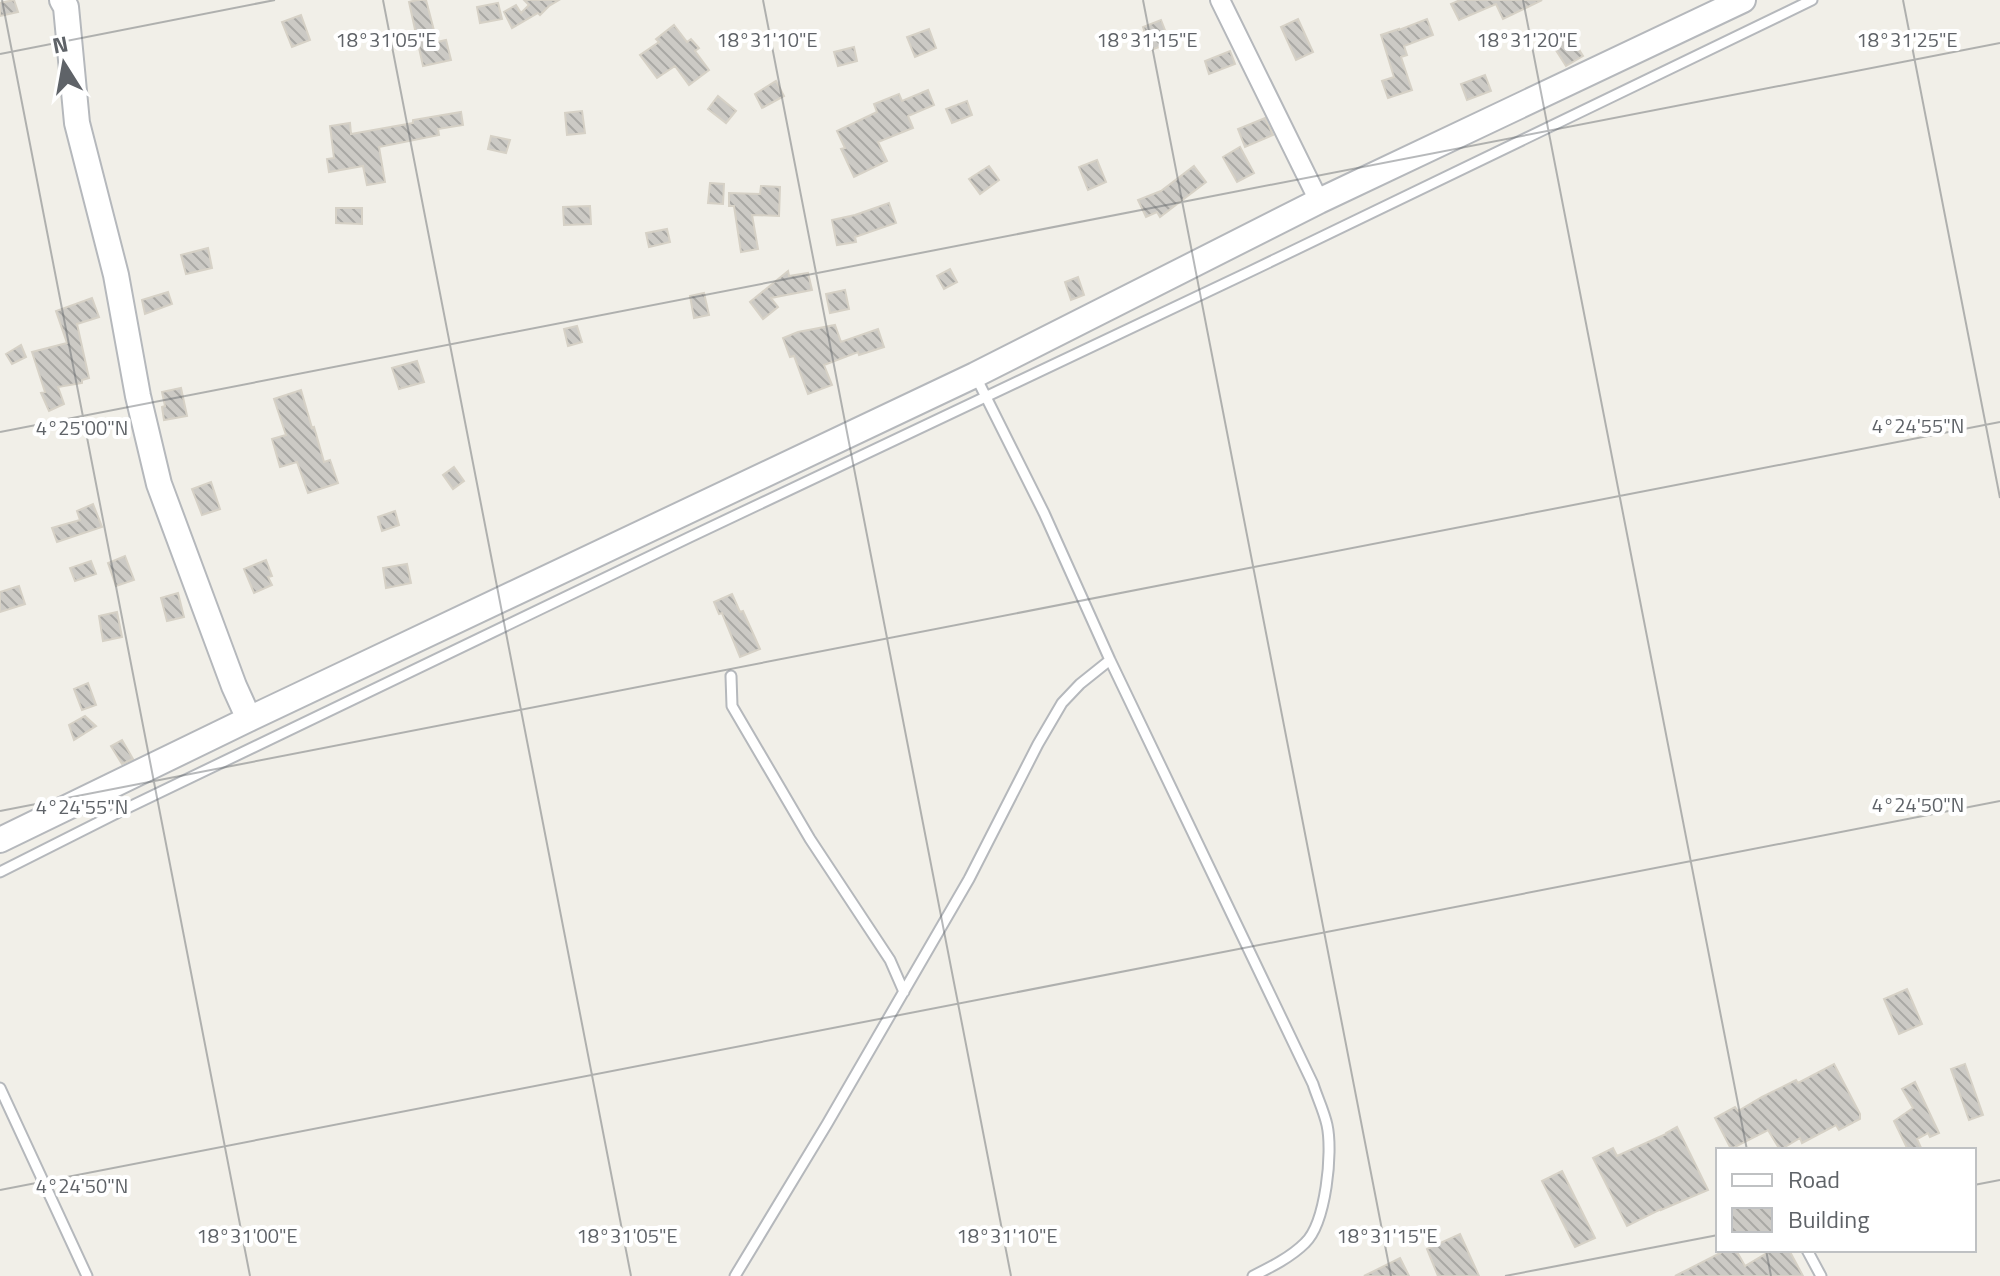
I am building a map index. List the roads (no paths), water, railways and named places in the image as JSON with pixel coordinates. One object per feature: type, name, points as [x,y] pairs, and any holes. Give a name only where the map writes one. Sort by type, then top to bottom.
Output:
[{"type":"street","points":[[62,0],[66,7],[77,123],[116,275],[138,396],[159,484],[249,719]]},
{"type":"street","points":[[1220,0],[1319,201]]},
{"type":"street","points":[[0,840],[975,375],[1319,201],[1743,0]]},
{"type":"lane","points":[[0,872],[135,804],[1812,0]]},
{"type":"lane","points":[[975,375],[1044,513],[1110,660],[1306,1070],[1327,1126],[1328,1157],[1318,1225],[1306,1243],[1274,1266],[1253,1276]]},
{"type":"lane","points":[[735,1276],[969,879],[1062,703],[1110,660]]},
{"type":"lane","points":[[731,676],[732,706],[810,839],[890,960],[904,992]]},
{"type":"lane","points":[[0,1088],[87,1276]]},
{"type":"lane","points":[[1808,1252],[1821,1276]]}]
